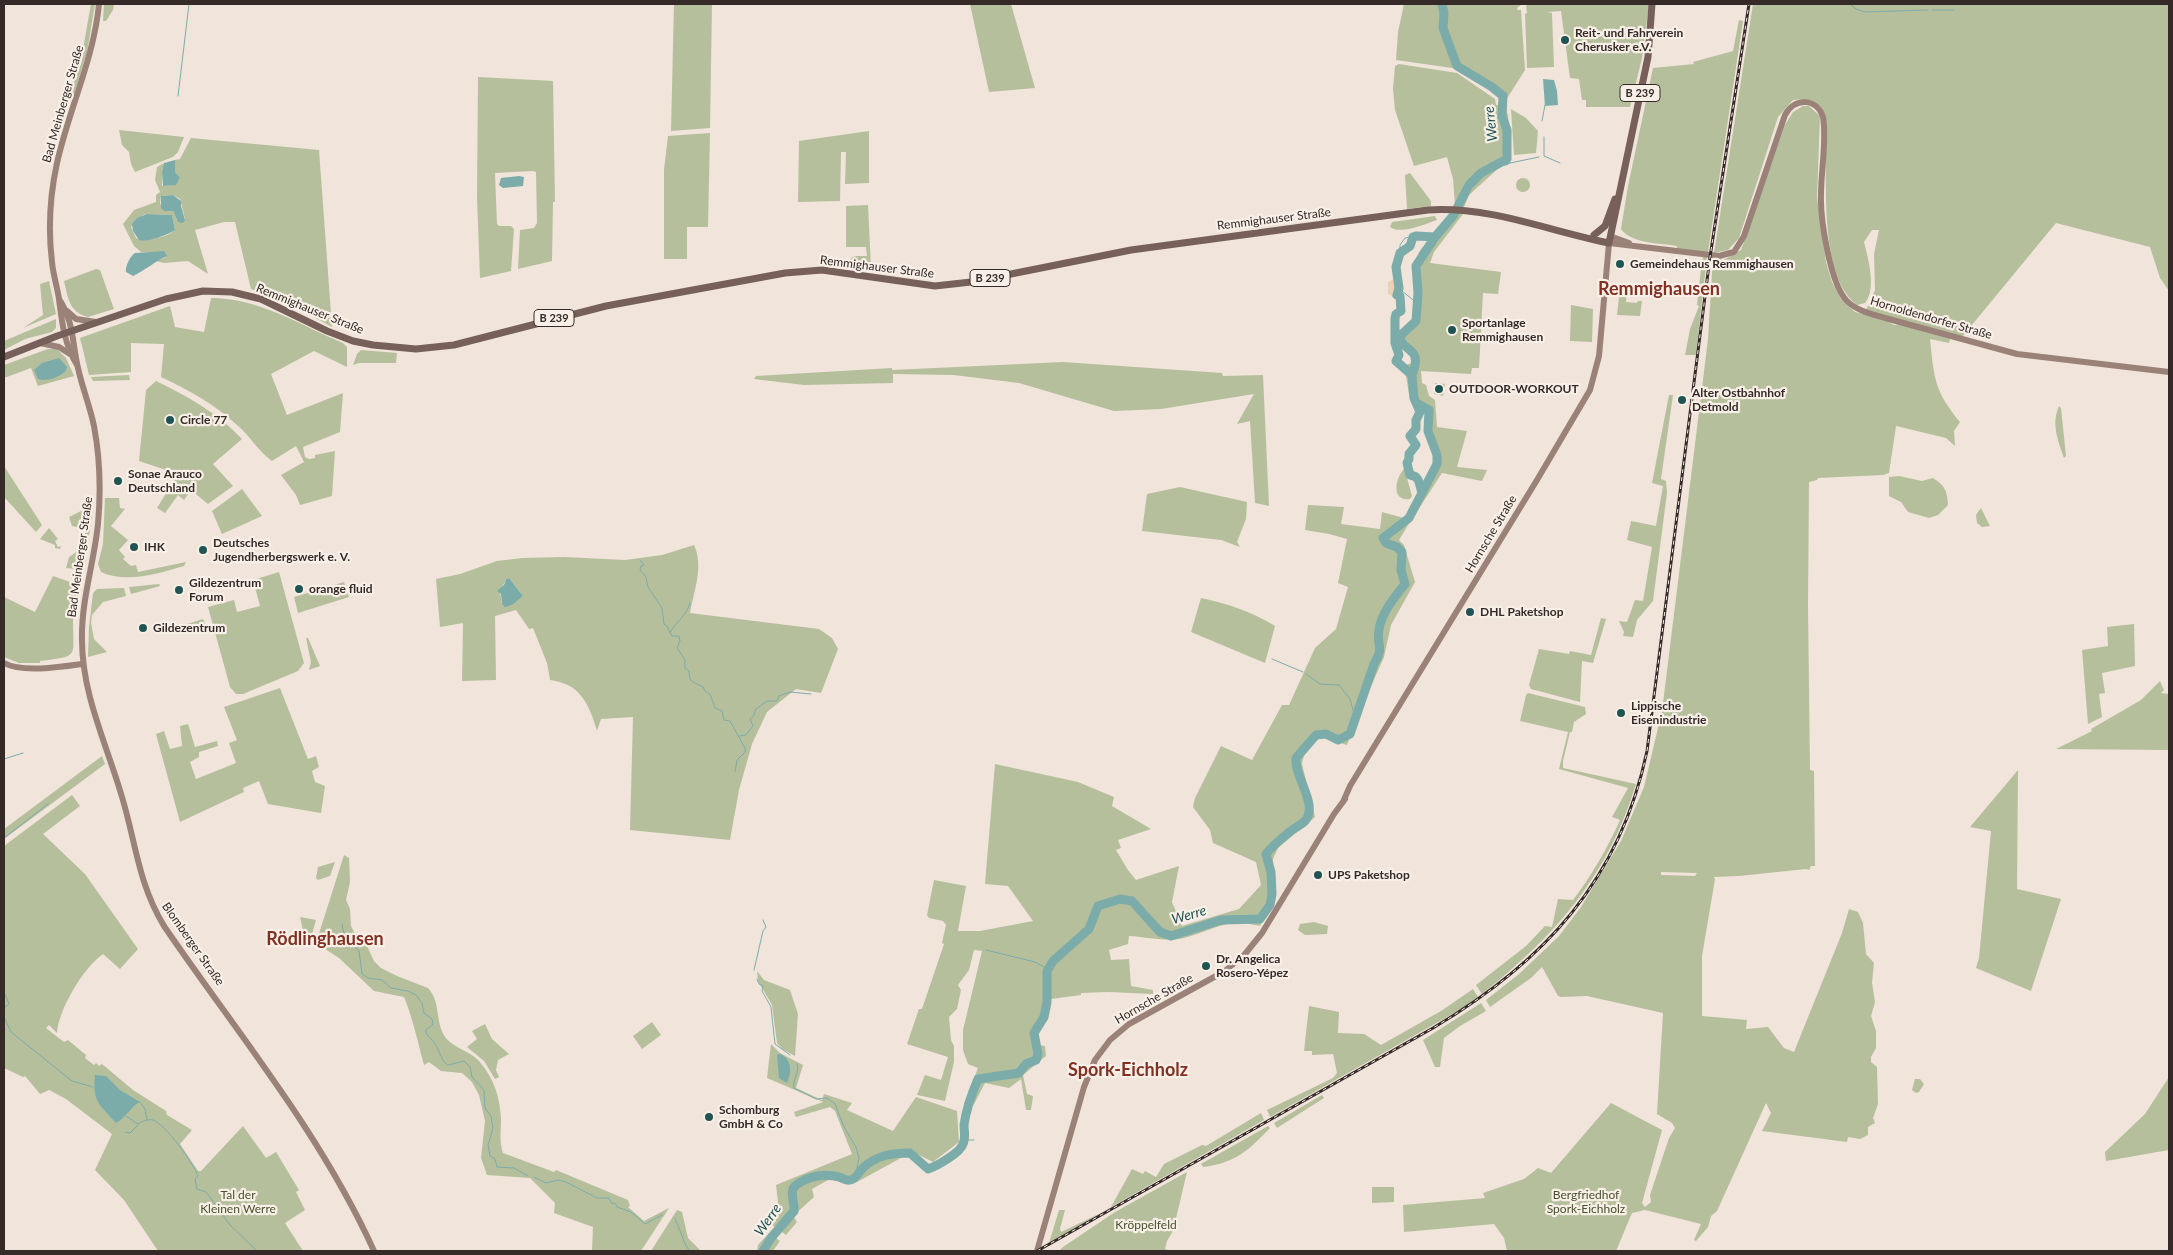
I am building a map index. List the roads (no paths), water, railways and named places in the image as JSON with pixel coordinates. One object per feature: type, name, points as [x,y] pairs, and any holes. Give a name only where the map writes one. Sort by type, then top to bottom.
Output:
[{"type":"main road","name":"B 239","points":[[1610,237],[1647,59],[1652,4]]},
{"type":"main road","points":[[1594,235],[1607,222],[1611,206],[1619,192]]},
{"type":"main road","name":"Remmighauser Straße","points":[[64,334],[166,299],[185,294],[214,291],[232,292],[261,299],[327,331],[353,341],[396,348],[436,348],[606,306],[785,273],[822,270],[935,286],[971,282],[1130,250],[1418,211],[1462,209],[1498,215],[1584,236],[1610,237]]},
{"type":"main road","name":"Remmighauser Straße","points":[[1584,236],[1610,237]]},
{"type":"main road","name":"B 239","points":[[4,357],[64,334]]},
{"type":"street","name":"Bad Meinberger Straße","points":[[77,365],[71,355],[64,334],[52,263],[50,244],[53,188],[61,145],[94,36],[99,4]]},
{"type":"street","name":"Hornoldendorfer Straße","points":[[1610,237],[1633,245],[1719,256],[1734,252],[1744,236],[1784,115],[1795,104],[1807,102],[1817,106],[1823,117],[1820,196],[1822,215],[1834,279],[1843,296],[1851,304],[1864,311],[1885,318],[2017,354],[2169,372]]},
{"type":"street","name":"Hornsche Straße","points":[[1037,1251],[1084,1087],[1095,1060],[1107,1044],[1122,1030],[1219,975],[1245,954],[1262,933],[1586,398],[1595,377],[1599,356],[1610,237]]},
{"type":"street","name":"Bad Meinberger Straße","points":[[59,299],[66,310],[72,331],[77,365],[94,425],[100,487],[97,532],[82,622],[82,664]]},
{"type":"street","points":[[66,310],[76,319],[98,322]]},
{"type":"street","points":[[39,343],[59,346],[71,355]]},
{"type":"street","points":[[4,663],[28,668],[82,664]]},
{"type":"street","name":"Blomberger Straße","points":[[82,664],[90,699],[123,799],[142,880],[151,903],[173,939],[297,1112],[335,1176],[374,1251]]},
{"type":"water","points":[[1543,79],[1554,80],[1558,105],[1545,106]]},
{"type":"water","points":[[175,160],[175,172],[180,177],[176,185],[163,186],[162,172],[164,163]]},
{"type":"water","points":[[524,177],[523,186],[503,188],[499,185],[501,178]]},
{"type":"water","points":[[173,195],[181,201],[185,220],[183,223],[178,222],[173,211],[164,211],[161,208],[161,196]]},
{"type":"water","points":[[147,214],[172,215],[175,230],[163,236],[139,240],[133,231],[132,224],[137,218]]},
{"type":"water","points":[[164,251],[167,256],[138,274],[133,276],[126,272],[128,262],[135,253]]},
{"type":"water","points":[[59,358],[67,367],[65,372],[45,380],[38,379],[34,370],[42,363]]},
{"type":"water","points":[[509,578],[523,596],[512,605],[505,607],[502,604],[501,594],[497,591],[504,585],[506,579]]},
{"type":"water","points":[[780,1054],[787,1059],[790,1066],[790,1075],[787,1083],[779,1078],[777,1055]]},
{"type":"water","points":[[95,1075],[106,1076],[120,1090],[140,1102],[116,1123],[98,1102],[94,1084]]},
{"type":"waterway","points":[[178,96],[189,4]]},
{"type":"waterway","name":"Werre","points":[[1422,493],[1416,477],[1410,475],[1407,463],[1409,454],[1416,445],[1410,436],[1416,429],[1416,420],[1420,412],[1414,398],[1412,375],[1396,361],[1399,355],[1395,343],[1395,318],[1396,314],[1401,311],[1400,296],[1397,295],[1399,288],[1396,267],[1400,253],[1410,246],[1413,237],[1435,237],[1453,216],[1469,185],[1481,173],[1507,159],[1507,130],[1502,116],[1503,96],[1492,87],[1457,66],[1443,28],[1444,13],[1442,4]]},
{"type":"waterway","points":[[1850,4],[1856,9],[1865,12],[1928,10]]},
{"type":"waterway","points":[[1932,10],[1954,10]]},
{"type":"waterway","points":[[1542,121],[1545,105]]},
{"type":"waterway","points":[[1544,137],[1544,156],[1560,163]]},
{"type":"waterway","points":[[1504,160],[1510,163],[1539,157]]},
{"type":"waterway","points":[[1501,163],[1505,165],[1510,163]]},
{"type":"waterway","name":"Werre","points":[[1400,253],[1400,245],[1405,238],[1416,236]]},
{"type":"waterway","name":"Werre","points":[[1412,375],[1415,365],[1414,354],[1404,345],[1400,336],[1416,321],[1418,293],[1416,266],[1435,237]]},
{"type":"waterway","name":"Werre","points":[[1399,282],[1403,289],[1400,296]]},
{"type":"waterway","points":[[1402,291],[1417,303]]},
{"type":"waterway","name":"Werre","points":[[1398,351],[1404,344]]},
{"type":"waterway","name":"Werre","points":[[763,1251],[771,1238],[794,1211],[793,1188],[805,1180],[816,1176],[828,1175],[847,1180],[852,1179],[874,1160],[886,1155],[897,1154],[910,1153],[928,1169],[942,1162],[961,1148],[965,1137],[966,1113],[978,1079],[1019,1073],[1026,1064],[1036,1060],[1038,1054],[1034,1033],[1044,1017],[1047,1002],[1047,971],[1053,961],[1089,929],[1098,906],[1120,899],[1132,901],[1160,932],[1171,936],[1221,920],[1260,919],[1270,905],[1272,894],[1271,872],[1266,854],[1282,838],[1302,824],[1309,814],[1308,799],[1296,766],[1296,758],[1316,735],[1326,734],[1338,740],[1350,734],[1380,650],[1378,635],[1382,617],[1405,584],[1401,570],[1402,552],[1397,547],[1386,543],[1383,538],[1409,518],[1437,464],[1437,455],[1428,431],[1429,410],[1418,404]]},
{"type":"waterway","points":[[640,560],[644,565],[641,566],[640,570],[646,577],[648,587],[662,608],[664,624],[672,636],[679,636],[680,641],[677,648],[685,660],[685,668],[689,671],[691,680],[710,694],[715,708],[722,711],[724,720],[730,721],[745,748],[745,752],[737,760],[735,772]]},
{"type":"waterway","points":[[670,633],[686,612],[690,603]]},
{"type":"waterway","points":[[1272,659],[1303,672]]},
{"type":"waterway","points":[[1306,674],[1320,684],[1339,685],[1350,699],[1355,717]]},
{"type":"waterway","points":[[739,736],[746,735],[753,726],[750,719],[753,717],[756,709],[767,701],[777,701],[779,696],[790,692],[811,694]]},
{"type":"waterway","points":[[4,759],[23,753]]},
{"type":"waterway","points":[[4,838],[48,804]]},
{"type":"waterway","points":[[754,970],[763,931],[766,927],[763,920]]},
{"type":"waterway","points":[[342,924],[348,939],[359,951],[362,974],[368,978],[382,980],[391,988],[408,991],[416,995],[422,1003],[424,1013],[432,1019],[433,1024],[425,1031],[434,1042],[444,1061],[448,1065],[464,1061],[470,1067],[472,1077],[484,1090],[485,1108],[491,1116],[493,1128],[488,1145],[490,1156],[495,1159],[497,1167],[514,1168],[528,1176]]},
{"type":"waterway","points":[[986,950],[1035,962],[1048,969]]},
{"type":"waterway","points":[[757,979],[759,984],[763,986],[762,991],[771,1007],[775,1044],[790,1055]]},
{"type":"waterway","points":[[4,992],[9,1004],[4,1008]]},
{"type":"waterway","points":[[4,1017],[11,1032],[72,1081],[93,1087]]},
{"type":"waterway","points":[[797,1064],[798,1070],[794,1088],[816,1099],[827,1098],[835,1104],[844,1127],[856,1147],[859,1158],[855,1178]]},
{"type":"waterway","points":[[140,1102],[145,1109],[147,1120]]},
{"type":"waterway","points":[[126,1116],[138,1124],[145,1120],[153,1120],[165,1129],[195,1170],[198,1176],[195,1179],[197,1189],[206,1192],[230,1225],[257,1251]]},
{"type":"waterway","points":[[125,1132],[130,1133],[138,1125]]},
{"type":"waterway","points":[[964,1140],[974,1140]]},
{"type":"waterway","points":[[534,1177],[546,1183],[558,1180],[566,1182],[597,1198],[609,1198],[612,1204],[615,1203],[617,1207],[631,1212],[645,1224],[662,1215]]},
{"type":"waterway","points":[[675,1218],[686,1246],[690,1251]]},
{"type":"railway","points":[[1037,1251],[1433,1028],[1473,1002],[1509,975],[1542,945],[1572,913],[1597,878],[1618,839],[1635,797],[1647,751],[1710,257],[1749,4]]},
{"type":"place","name":"Reit- und Fahrverein Cherusker e.V.","points":[[1565,40]]},
{"type":"place","name":"Gemeindehaus Remmighausen","points":[[1620,264]]},
{"type":"place","name":"Sportanlage Remmighausen","points":[[1452,330]]},
{"type":"place","name":"OUTDOOR-WORKOUT","points":[[1439,389]]},
{"type":"place","name":"Alter Ostbahnhof Detmold","points":[[1682,400]]},
{"type":"place","name":"Circle 77","points":[[170,420]]},
{"type":"place","name":"Sonae Arauco Deutschland","points":[[118,481]]},
{"type":"place","name":"IHK","points":[[134,547]]},
{"type":"place","name":"Deutsches Jugendherbergswerk e. V.","points":[[203,550]]},
{"type":"place","name":"orange fluid","points":[[299,589]]},
{"type":"place","name":"Gildezentrum Forum","points":[[179,590]]},
{"type":"place","name":"DHL Paketshop","points":[[1470,612]]},
{"type":"place","name":"Gildezentrum","points":[[143,628]]},
{"type":"place","name":"Lippische Eisenindustrie","points":[[1621,713]]},
{"type":"place","name":"UPS Paketshop","points":[[1318,875]]},
{"type":"place","name":"Dr. Angelica Rosero-Yépez","points":[[1206,966]]},
{"type":"place","name":"Schomburg GmbH & Co","points":[[709,1117]]},
{"type":"district","name":"Remmighausen","points":[[1659,289]]},
{"type":"district","name":"Rödlinghausen","points":[[325,939]]},
{"type":"district","name":"Spork-Eichholz","points":[[1128,1070]]},
{"type":"park label","name":"Tal der Kleinen Werre","points":[[238,1202]]},
{"type":"park label","name":"Bergfriedhof Spork-Eichholz","points":[[1586,1202]]},
{"type":"park label","name":"Kröppelfeld","points":[[1146,1225]]}]
